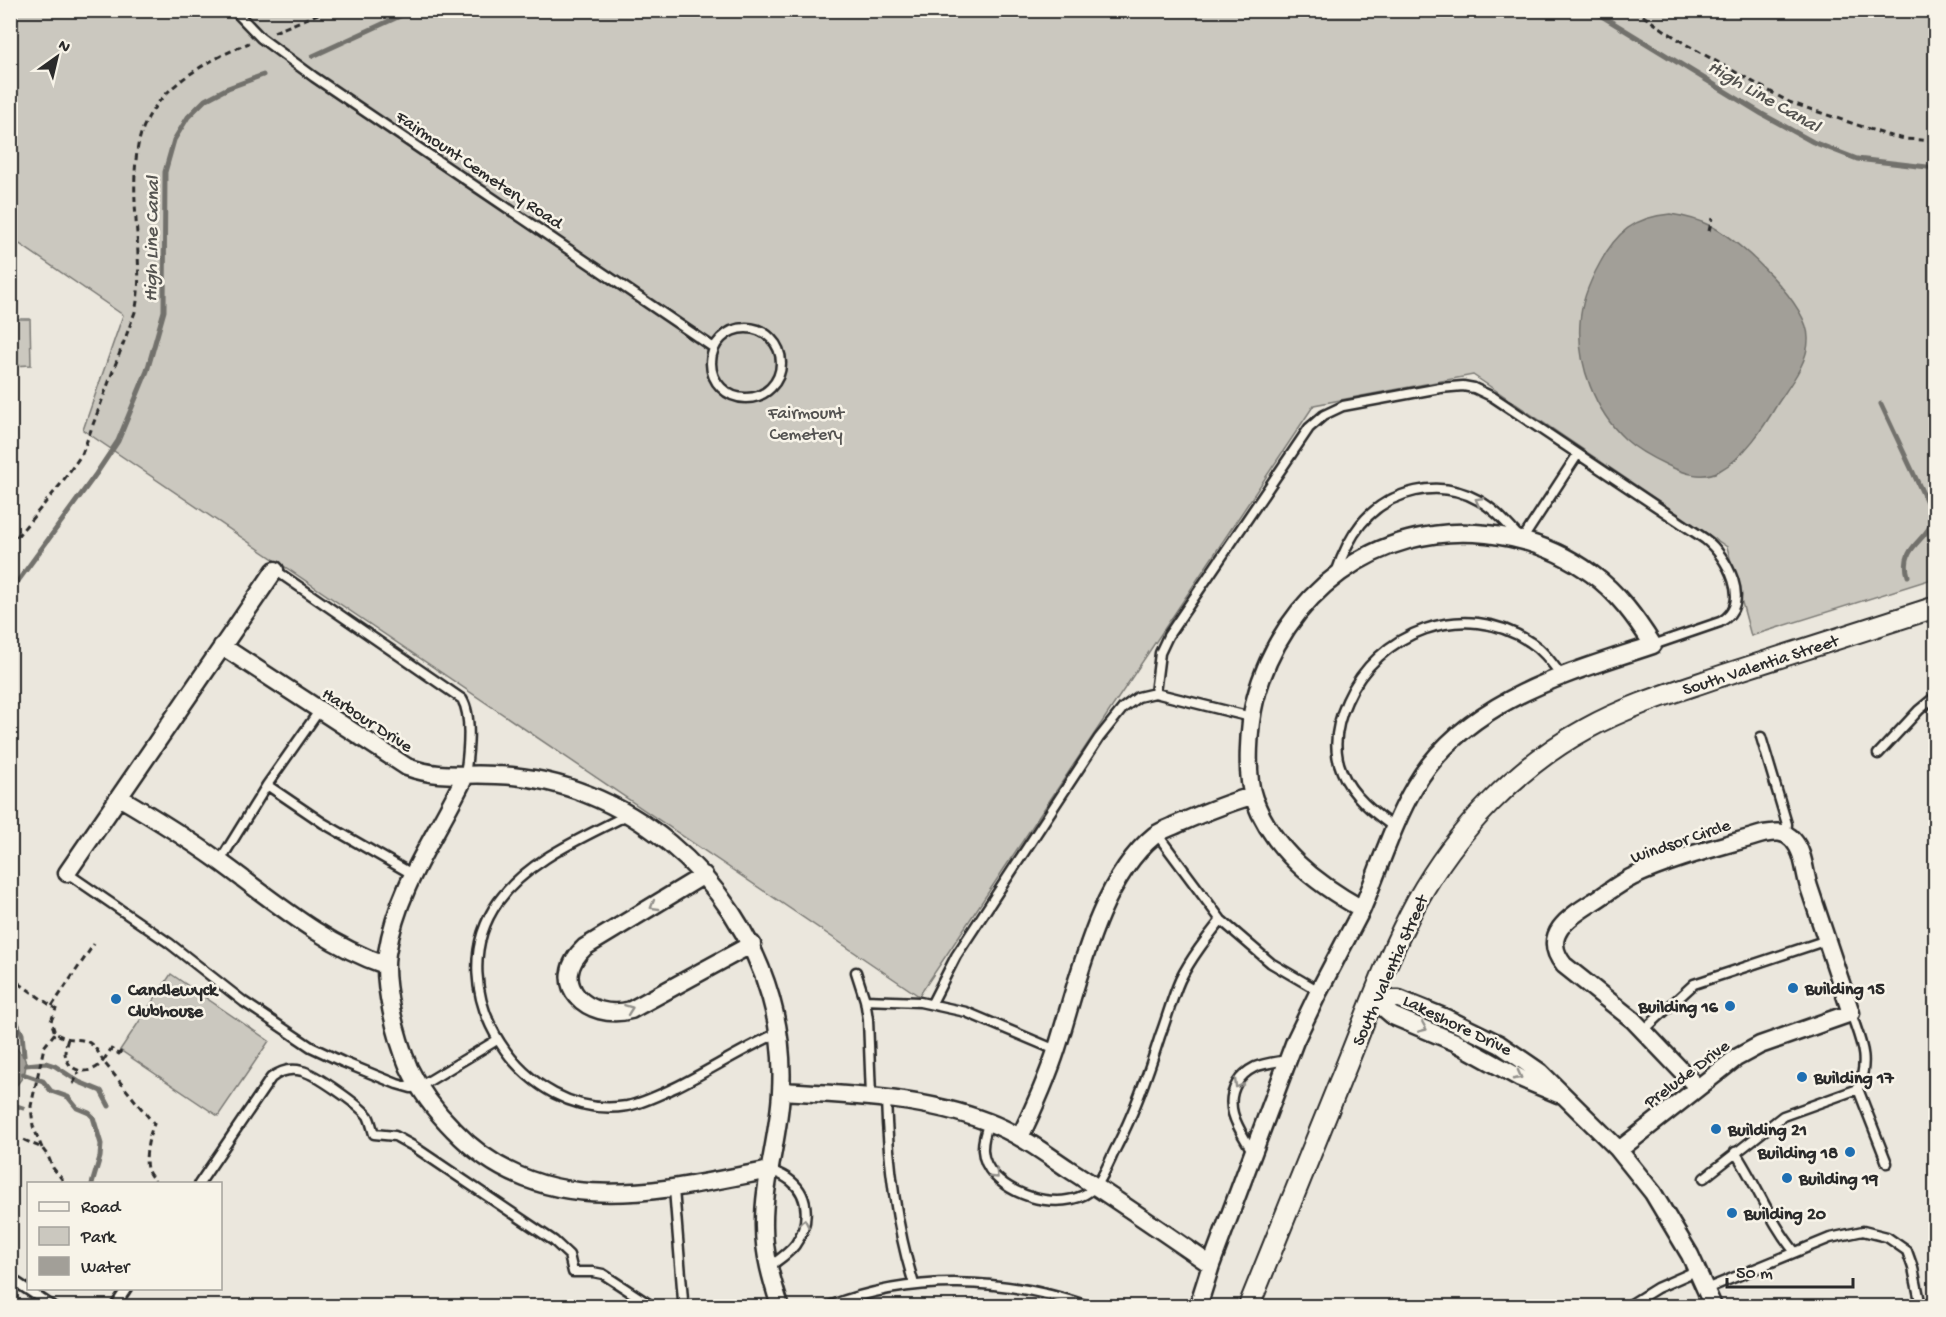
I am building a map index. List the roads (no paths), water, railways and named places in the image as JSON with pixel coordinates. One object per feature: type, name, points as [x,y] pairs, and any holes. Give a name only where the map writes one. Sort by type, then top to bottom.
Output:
[{"type":"street","points":[[1198,1306],[1211,1265],[1288,1059],[1319,991],[1362,909],[1415,785],[1454,737],[1521,693],[1561,675],[1653,645],[1628,608],[1590,572],[1560,555],[1522,540],[1476,533],[1430,534],[1371,552],[1335,576],[1306,603],[1280,638],[1264,670],[1251,717],[1249,752],[1252,796],[1273,835],[1288,854],[1318,882],[1362,909]]},
{"type":"street","points":[[67,873],[275,570]]},
{"type":"street","name":"South Valentia Street","points":[[1249,1306],[1373,999],[1407,921],[1449,851],[1466,829],[1495,799],[1554,749],[1597,723],[1648,701],[1935,608]]},
{"type":"street","name":"Harbour Drive","points":[[222,646],[407,767],[430,774],[512,776],[558,784],[590,795],[629,813],[664,839],[704,875],[732,912],[752,944],[768,991],[778,1033],[782,1091],[764,1224],[769,1267],[780,1306]]},
{"type":"street","points":[[465,776],[412,874],[393,922],[385,965],[398,1036],[406,1060],[419,1087],[443,1119],[469,1145],[491,1162],[518,1176],[547,1186],[586,1193],[674,1189],[770,1170]]},
{"type":"street","points":[[1020,1137],[1041,1091],[1056,1050],[1086,953],[1105,906],[1127,867],[1157,834],[1252,796]]},
{"type":"street","points":[[119,797],[220,861],[315,932],[343,948],[385,965]]},
{"type":"street","name":"Windsor Circle","points":[[1697,1087],[1644,1030],[1564,965],[1558,958],[1554,946],[1555,937],[1561,926],[1584,907],[1629,878],[1655,867],[1763,834],[1775,832],[1786,834]]},
{"type":"street","points":[[1786,834],[1795,842],[1801,854],[1851,1013]]},
{"type":"street","points":[[704,875],[593,941],[578,953],[573,961],[569,977],[571,986],[580,1001],[602,1012],[631,1010],[752,944]]},
{"type":"street","name":"Lakeshore Drive","points":[[1373,999],[1399,999],[1484,1036],[1534,1067],[1619,1150],[1665,1210],[1698,1270],[1713,1306]]},
{"type":"street","name":"Lakeshore Drive","points":[[1373,999],[1393,1016],[1439,1034],[1520,1078],[1563,1096]]},
{"type":"street","name":"Prelude Drive","points":[[1619,1150],[1736,1058],[1761,1045],[1851,1013]]},
{"type":"street","points":[[782,1091],[878,1098],[939,1108],[989,1122],[1020,1137],[1211,1265]]},
{"type":"lane","name":"Fairmount Cemetery Road","points":[[234,10],[261,38],[324,84],[714,348]]},
{"type":"lane","points":[[753,328],[764,332],[773,340],[782,361],[781,373],[776,384],[757,397],[746,399],[725,392],[717,383],[712,372],[711,359],[714,348],[730,331],[753,328]]},
{"type":"lane","points":[[1155,693],[1160,653],[1168,636],[1309,428],[1324,415],[1343,406],[1440,388],[1463,386],[1474,388],[1493,397],[1712,544],[1726,563],[1737,596],[1735,606],[1729,616],[1720,622],[1653,645]]},
{"type":"lane","points":[[1335,576],[1347,544],[1366,518],[1394,498],[1418,490],[1451,490],[1469,495],[1495,512],[1522,540],[1578,454]]},
{"type":"lane","points":[[275,570],[462,699],[468,713],[465,776]]},
{"type":"lane","points":[[1395,828],[1365,804],[1350,787],[1342,773],[1337,748],[1339,720],[1350,693],[1366,669],[1385,649],[1408,635],[1429,627],[1460,622],[1486,624],[1512,632],[1531,642],[1543,652],[1561,675]]},
{"type":"lane","points":[[932,1004],[956,956],[1113,719],[1124,708],[1138,698],[1155,693],[1251,717]]},
{"type":"lane","points":[[1878,754],[1935,696]]},
{"type":"lane","points":[[220,861],[267,785],[319,711]]},
{"type":"lane","points":[[1761,736],[1787,824],[1786,834]]},
{"type":"lane","points":[[267,785],[322,823],[412,874]]},
{"type":"lane","points":[[629,813],[547,858],[516,881],[497,903],[480,942],[476,973],[483,1006],[496,1040],[520,1068],[548,1089],[578,1103],[595,1107],[612,1107],[628,1106],[667,1092],[778,1033]]},
{"type":"lane","points":[[1157,834],[1221,920],[1271,963],[1319,991]]},
{"type":"lane","points":[[67,873],[175,947],[244,1002],[311,1047],[397,1084],[411,1088],[419,1087],[496,1040]]},
{"type":"lane","points":[[989,1122],[982,1142],[983,1156],[988,1169],[1016,1192],[1033,1198],[1051,1200],[1080,1196],[1096,1186],[1136,1108],[1180,981],[1221,920]]},
{"type":"lane","points":[[1644,1030],[1694,984],[1827,940]]},
{"type":"lane","points":[[856,972],[865,1000],[896,1219],[914,1284]]},
{"type":"lane","points":[[865,1000],[932,1004],[966,1012],[1056,1050]]},
{"type":"lane","points":[[1851,1013],[1865,1061],[1858,1089],[1887,1163]]},
{"type":"lane","points":[[1475,1052],[1484,1036]]},
{"type":"lane","points":[[1254,1154],[1232,1114],[1232,1095],[1235,1085],[1247,1071],[1288,1059]]},
{"type":"lane","points":[[200,1182],[271,1078],[286,1070],[305,1071],[359,1107],[369,1118],[374,1134],[395,1136],[413,1146],[554,1241],[569,1256],[573,1272],[603,1274],[652,1306]]},
{"type":"lane","points":[[1704,1178],[1782,1116],[1858,1089]]},
{"type":"lane","points":[[1735,1152],[1747,1170],[1779,1233],[1795,1252]]},
{"type":"lane","points":[[769,1267],[794,1245],[802,1234],[806,1213],[804,1197],[798,1188],[790,1180],[770,1170]]},
{"type":"lane","points":[[674,1189],[683,1300]]},
{"type":"lane","points":[[1706,1289],[1830,1238],[1854,1232],[1871,1232],[1887,1237],[1907,1251],[1921,1306]]},
{"type":"lane","points":[[1628,1306],[1658,1288],[1698,1270]]},
{"type":"lane","points":[[10,1278],[27,1289]]},
{"type":"lane","points":[[829,1306],[863,1294],[914,1284],[957,1283],[1004,1286],[1050,1294],[1088,1306]]},
{"type":"lane","points":[[28,1290],[52,1306]]},
{"type":"lane","points":[[115,1306],[126,1290]]},
{"type":"water","points":[[1670,214],[1713,227],[1740,246],[1771,275],[1797,308],[1805,324],[1808,338],[1805,355],[1798,372],[1760,432],[1737,458],[1713,474],[1699,475],[1673,468],[1645,454],[1625,439],[1614,428],[1597,401],[1590,386],[1582,354],[1580,323],[1582,308],[1596,270],[1606,252],[1620,235],[1636,223]]},
{"type":"water","points":[[11,1038],[22,1053],[26,1067],[21,1080],[11,1090]]},
{"type":"waterway","name":"High Line Canal","points":[[313,56],[413,10]]},
{"type":"waterway","name":"High Line Canal","points":[[1592,10],[1762,114],[1813,142],[1857,159],[1936,168]]},
{"type":"waterway","name":"High Line Canal","points":[[10,592],[118,441],[147,371],[164,311],[165,172],[174,140],[188,117],[205,100],[228,88],[263,75]]},
{"type":"waterway","points":[[1881,404],[1932,513],[1928,530],[1908,556],[1906,565],[1908,576]]},
{"type":"waterway","points":[[10,1008],[22,1034],[24,1055]]},
{"type":"waterway","points":[[26,1065],[46,1063],[55,1066],[79,1082],[101,1091],[109,1106]]},
{"type":"waterway","points":[[23,1074],[43,1081],[51,1091],[68,1097],[77,1108],[93,1117],[101,1144],[100,1157],[93,1182]]},
{"type":"waterway","points":[[10,1096],[14,1105],[23,1108]]},
{"type":"place","name":"Building 15","points":[[1793,988]]},
{"type":"place","name":"Candlewyck Clubhouse","points":[[116,999]]},
{"type":"place","name":"Building 16","points":[[1730,1006]]},
{"type":"place","name":"Building 17","points":[[1802,1077]]},
{"type":"place","name":"Building 21","points":[[1716,1129]]},
{"type":"place","name":"Building 18","points":[[1850,1152]]},
{"type":"place","name":"Building 19","points":[[1787,1178]]},
{"type":"place","name":"Building 20","points":[[1732,1213]]},
{"type":"park label","name":"Fairmount Cemetery","points":[[806,422]]}]
